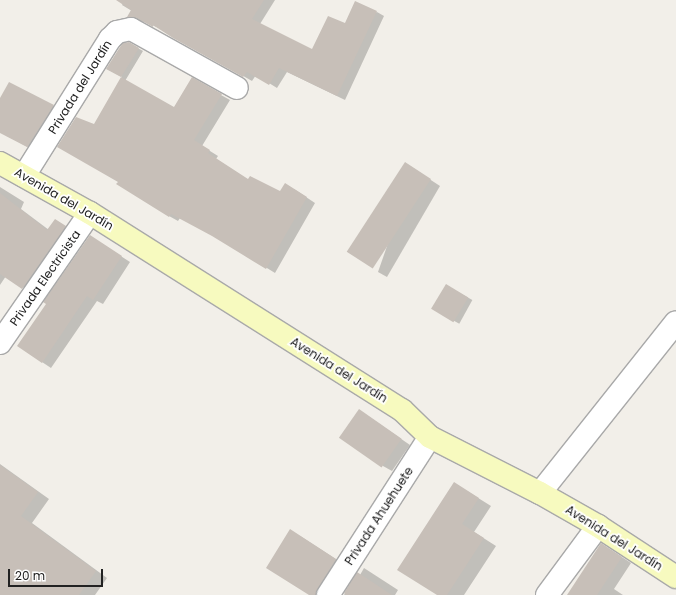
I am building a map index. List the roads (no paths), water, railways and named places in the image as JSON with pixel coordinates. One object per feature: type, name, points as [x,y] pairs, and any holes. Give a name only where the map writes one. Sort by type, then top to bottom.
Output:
[{"type":"main road","name":"Avenida del Jardín","points":[[0,163],[90,213],[402,410],[430,437],[540,493],[598,526],[676,577]]},
{"type":"street","name":"Privada del Jardín","points":[[24,176],[110,39],[117,32],[130,29],[237,88]]},
{"type":"street","name":"Privada Electricista","points":[[0,343],[90,213]]},
{"type":"street","points":[[540,493],[676,322]]},
{"type":"street","name":"Privada Ahuehuete","points":[[328,595],[430,437]]},
{"type":"street","points":[[547,595],[598,526]]}]
